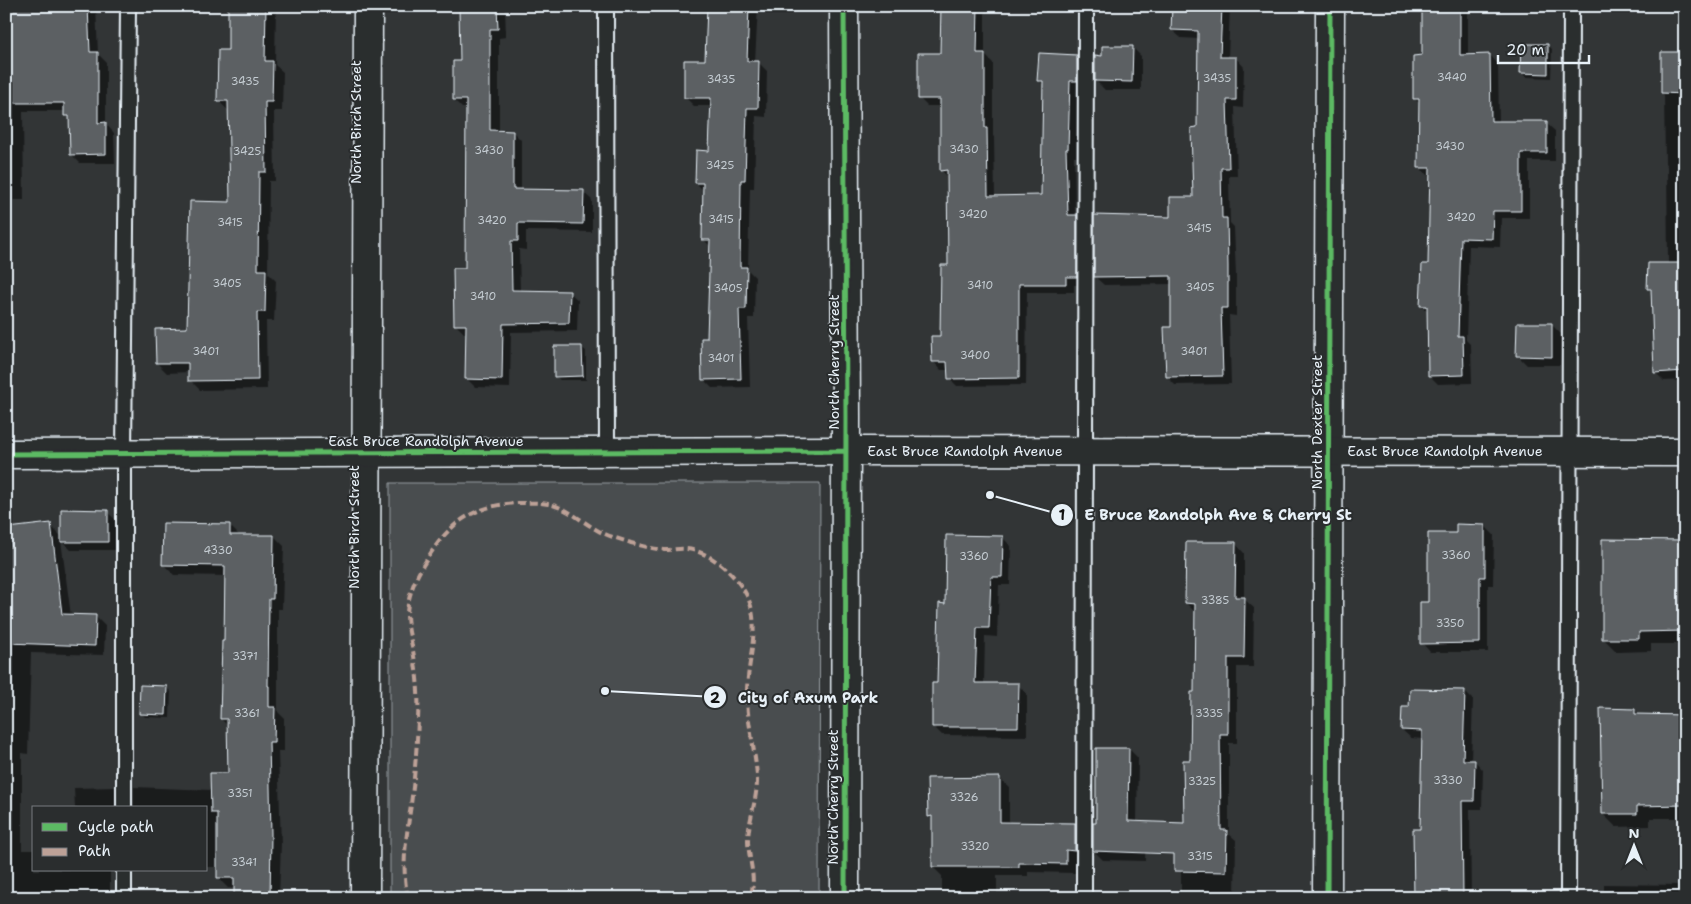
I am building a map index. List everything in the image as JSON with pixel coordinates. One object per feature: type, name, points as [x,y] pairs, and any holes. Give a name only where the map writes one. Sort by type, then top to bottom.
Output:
[{"type":"street","name":"North Birch Street","points":[[364,898],[368,6]]},
{"type":"street","name":"North Cherry Street","points":[[844,6],[846,451],[845,898]]},
{"type":"street","name":"North Dexter Street","points":[[1326,898],[1330,6]]},
{"type":"street","name":"East Bruce Randolph Avenue","points":[[6,454],[1328,450],[1685,452]]},
{"type":"lane","points":[[124,806],[124,454],[128,6]]},
{"type":"lane","points":[[606,6],[606,452]]},
{"type":"lane","points":[[1084,898],[1086,6]]},
{"type":"lane","points":[[1568,898],[1571,6]]},
{"type":"lane","points":[[124,872],[124,898]]},
{"type":"shaded area","points":[[390,483],[820,483],[819,898],[390,898]]},
{"type":"building","points":[[6,6],[88,6],[90,52],[98,52],[98,123],[106,122],[106,154],[70,155],[69,116],[64,116],[64,103],[6,103]]},
{"type":"building","points":[[228,6],[266,6],[265,61],[273,61],[272,102],[265,102],[266,172],[259,172],[258,270],[266,270],[265,312],[257,312],[258,380],[188,381],[188,363],[156,363],[155,329],[187,328],[190,201],[230,202],[228,101],[217,101],[218,50],[228,50]]},
{"type":"building","points":[[459,6],[497,6],[498,29],[490,29],[490,130],[513,131],[513,189],[584,190],[583,224],[518,223],[518,241],[511,241],[512,290],[570,291],[569,323],[503,324],[502,380],[465,379],[466,325],[454,325],[453,268],[465,268],[466,100],[453,100],[453,61],[460,61]]},
{"type":"building","points":[[707,6],[749,6],[747,61],[759,61],[758,108],[747,108],[745,180],[741,180],[740,267],[747,267],[746,309],[739,309],[741,379],[702,380],[701,338],[707,338],[710,240],[702,240],[703,183],[695,183],[696,150],[709,151],[711,98],[684,98],[684,60],[705,60]]},
{"type":"building","points":[[941,6],[978,6],[977,53],[985,53],[985,128],[987,128],[988,196],[1041,195],[1043,81],[1037,81],[1039,53],[1077,55],[1077,81],[1070,81],[1068,149],[1066,149],[1068,215],[1077,215],[1077,277],[1066,277],[1066,284],[1019,284],[1019,378],[948,379],[947,362],[932,362],[931,336],[940,336],[941,265],[948,265],[947,170],[940,171],[940,99],[918,99],[918,53],[940,53]]},
{"type":"building","points":[[1172,6],[1222,6],[1220,57],[1236,57],[1236,100],[1227,100],[1229,168],[1221,168],[1222,218],[1227,218],[1228,266],[1228,308],[1221,308],[1223,376],[1166,377],[1164,327],[1171,327],[1171,276],[1094,277],[1094,215],[1170,217],[1170,197],[1193,197],[1191,128],[1197,127],[1198,31],[1171,30]]},
{"type":"building","points":[[1422,6],[1460,6],[1460,55],[1490,54],[1491,121],[1547,121],[1547,153],[1521,153],[1521,211],[1493,211],[1492,239],[1461,238],[1458,336],[1463,336],[1464,375],[1428,376],[1427,306],[1420,306],[1422,264],[1428,264],[1430,168],[1418,168],[1419,99],[1413,99],[1413,56],[1422,55]]},
{"type":"building","points":[[1521,44],[1548,44],[1548,74],[1520,73]]},
{"type":"building","points":[[1102,46],[1133,46],[1132,82],[1095,81],[1095,55],[1102,56]]},
{"type":"building","points":[[1661,52],[1685,52],[1685,94],[1661,93]]},
{"type":"building","points":[[1648,263],[1685,263],[1685,371],[1654,373],[1651,289],[1647,289]]},
{"type":"building","points":[[1517,323],[1552,323],[1552,357],[1516,356]]},
{"type":"building","points":[[554,346],[582,346],[583,376],[554,377]]},
{"type":"building","points":[[61,509],[108,510],[108,542],[61,542]]},
{"type":"building","points":[[51,523],[62,614],[96,615],[95,646],[6,643],[6,548],[11,547],[8,528]]},
{"type":"building","points":[[163,523],[230,524],[230,535],[274,535],[273,599],[269,599],[268,686],[269,707],[275,707],[274,742],[269,742],[270,898],[234,898],[234,878],[217,878],[217,813],[211,813],[210,773],[228,773],[227,719],[220,719],[225,566],[162,565]]},
{"type":"building","points":[[1456,524],[1485,525],[1485,577],[1480,577],[1480,643],[1420,644],[1420,602],[1428,602],[1428,533],[1456,533]]},
{"type":"building","points":[[946,535],[1003,536],[1002,577],[991,577],[989,628],[977,628],[975,683],[1019,683],[1018,727],[932,727],[932,683],[937,683],[939,603],[945,604]]},
{"type":"building","points":[[1602,539],[1685,540],[1685,631],[1639,632],[1639,639],[1602,639]]},
{"type":"building","points":[[1186,542],[1236,542],[1235,597],[1245,597],[1244,658],[1228,658],[1228,734],[1220,734],[1221,830],[1227,830],[1226,872],[1174,871],[1174,854],[1093,851],[1093,823],[1096,823],[1096,748],[1129,748],[1128,821],[1184,823],[1183,760],[1190,760],[1191,692],[1194,692],[1195,604],[1185,603]]},
{"type":"building","points":[[140,685],[167,686],[166,715],[139,714]]},
{"type":"building","points":[[1410,689],[1465,690],[1463,760],[1475,760],[1474,801],[1462,801],[1463,898],[1414,898],[1413,829],[1420,829],[1422,731],[1401,730],[1402,707],[1409,707]]},
{"type":"building","points":[[1600,708],[1635,709],[1635,714],[1685,715],[1685,805],[1637,806],[1637,814],[1602,814]]},
{"type":"building","points":[[1000,777],[1000,822],[1075,823],[1075,851],[1066,850],[1066,864],[1019,863],[1019,867],[932,867],[932,816],[928,817],[927,778]]},
{"type":"marked path","points":[[408,898],[405,860],[415,768],[418,705],[418,684],[407,619],[410,594],[418,575],[433,550],[451,528],[473,513],[486,508],[517,503],[540,503],[561,508],[601,532],[631,543],[661,550],[686,549],[704,554],[729,572],[746,594],[751,605],[754,629],[747,701],[757,776],[756,793],[748,834],[753,877],[750,898]]},
{"type":"cycle path","points":[[844,6],[846,416],[845,898]]},
{"type":"cycle path","points":[[1327,898],[1330,6]]},
{"type":"cycle path","points":[[6,454],[846,451]]},
{"type":"place","name":"E Bruce Randolph Ave & Cherry St","points":[[990,495]]},
{"type":"place","name":"City of Axum Park","points":[[605,691]]}]
